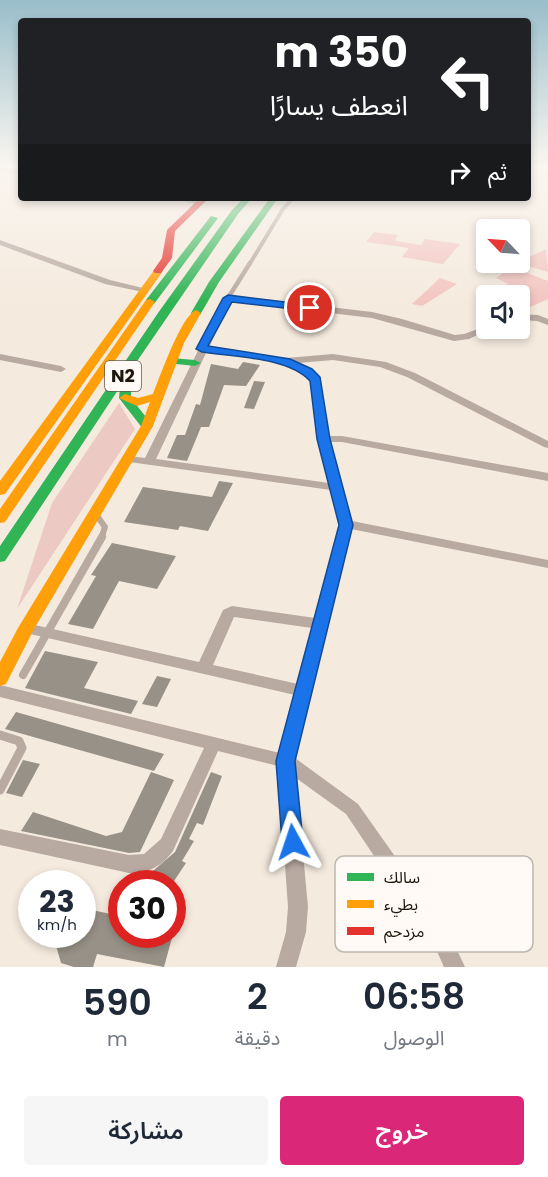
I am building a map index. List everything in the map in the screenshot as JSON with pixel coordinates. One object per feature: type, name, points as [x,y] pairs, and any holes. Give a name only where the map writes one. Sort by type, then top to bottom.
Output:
[{"type":"main road","points":[[0,491],[167,258],[171,230],[191,211]]},
{"type":"main road","name":"N2","points":[[0,519],[143,311],[218,211]]},
{"type":"main road","name":"N2","points":[[0,556],[126,372],[162,315],[236,211]]},
{"type":"main road","points":[[0,679],[26,628],[147,426],[171,361],[214,282],[265,211]]},
{"type":"main road","points":[[171,361],[195,363]]},
{"type":"main road","points":[[126,372],[125,398],[147,426]]},
{"type":"main road","points":[[125,398],[137,402],[157,397]]},
{"type":"street","points":[[0,242],[108,282],[143,289]]},
{"type":"street","points":[[149,462],[228,298],[372,315],[454,338],[476,333]]},
{"type":"street","points":[[530,318],[548,322]]},
{"type":"street","points":[[202,349],[286,361],[333,357],[382,364],[411,375],[548,445]]},
{"type":"street","points":[[0,357],[61,369]]},
{"type":"street","points":[[286,361],[308,372],[316,380],[323,439],[346,525],[286,761],[298,907],[296,932],[286,967]]},
{"type":"street","points":[[323,439],[342,440],[548,477]]},
{"type":"street","points":[[129,459],[335,487]]},
{"type":"street","points":[[346,525],[548,564]]},
{"type":"street","points":[[203,669],[228,614],[232,611],[320,624]]},
{"type":"street","points":[[26,628],[303,691]]},
{"type":"street","points":[[0,691],[213,745],[286,761],[352,809],[384,856]]},
{"type":"street","points":[[0,837],[129,864],[148,863],[156,859],[167,844],[213,745]]},
{"type":"street","points":[[448,952],[455,967]]},
{"type":"lane","points":[[228,298],[282,211]]},
{"type":"lane","points":[[23,675],[103,535],[105,526],[102,519],[95,513]]},
{"type":"lane","points":[[0,735],[19,741],[22,748],[0,790]]},
{"type":"shaded area","points":[[374,232],[398,235],[395,241],[421,245],[425,239],[460,244],[443,264],[402,257],[409,248],[366,242]]},
{"type":"shaded area","points":[[546,249],[548,272],[530,267],[530,257]]},
{"type":"shaded area","points":[[503,273],[527,273],[548,281],[548,299],[530,307],[530,285],[506,285],[508,284],[496,278]]},
{"type":"shaded area","points":[[440,278],[457,284],[422,306],[412,304]]},
{"type":"shaded area","points":[[119,403],[135,429],[17,609],[52,503]]},
{"type":"building","points":[[243,362],[260,365],[246,386],[224,385],[209,427],[201,427],[187,461],[167,458],[177,435],[185,435],[196,404],[200,405],[211,364],[238,369]]},
{"type":"building","points":[[254,381],[265,382],[254,409],[244,408]]},
{"type":"building","points":[[219,481],[233,483],[208,531],[180,526],[178,530],[124,522],[143,487],[212,497]]},
{"type":"building","points":[[112,543],[176,556],[157,589],[119,581],[93,629],[68,624],[96,576],[91,575]]},
{"type":"building","points":[[45,651],[98,662],[84,688],[138,701],[131,714],[25,688]]},
{"type":"building","points":[[157,676],[171,679],[157,707],[142,704]]},
{"type":"building","points":[[16,712],[164,754],[154,771],[5,729]]},
{"type":"building","points":[[23,760],[40,764],[22,797],[6,793]]},
{"type":"building","points":[[151,772],[174,780],[140,852],[129,853],[21,831],[33,812],[106,836],[122,832]]},
{"type":"building","points":[[211,772],[222,776],[203,825],[197,823],[189,839],[194,841],[182,861],[186,863],[181,870],[154,870],[175,852]]},
{"type":"building","points":[[96,911],[108,913],[108,948],[169,948],[164,967],[97,954],[93,967],[74,967],[61,963],[57,948],[96,948]]},
{"type":"traffic: fast","points":[[0,557],[162,315],[236,211]]},
{"type":"traffic: fast","points":[[196,313],[214,282],[265,211]]},
{"type":"traffic: fast","points":[[150,302],[214,218]]},
{"type":"traffic: fast","points":[[171,361],[195,363]]},
{"type":"traffic: fast","points":[[126,372],[125,398],[147,426]]},
{"type":"traffic: slow","points":[[0,491],[158,271]]},
{"type":"traffic: slow","points":[[0,519],[150,302]]},
{"type":"traffic: slow","points":[[0,679],[26,628],[147,426],[179,343],[196,313]]},
{"type":"traffic: slow","points":[[125,398],[137,402],[157,397]]},
{"type":"traffic: jam","points":[[158,271],[167,258],[171,230],[191,211]]},
{"type":"route","points":[[293,842],[286,761],[346,525],[323,439],[316,380],[308,372],[286,361],[202,349],[228,298],[310,308]]}]
